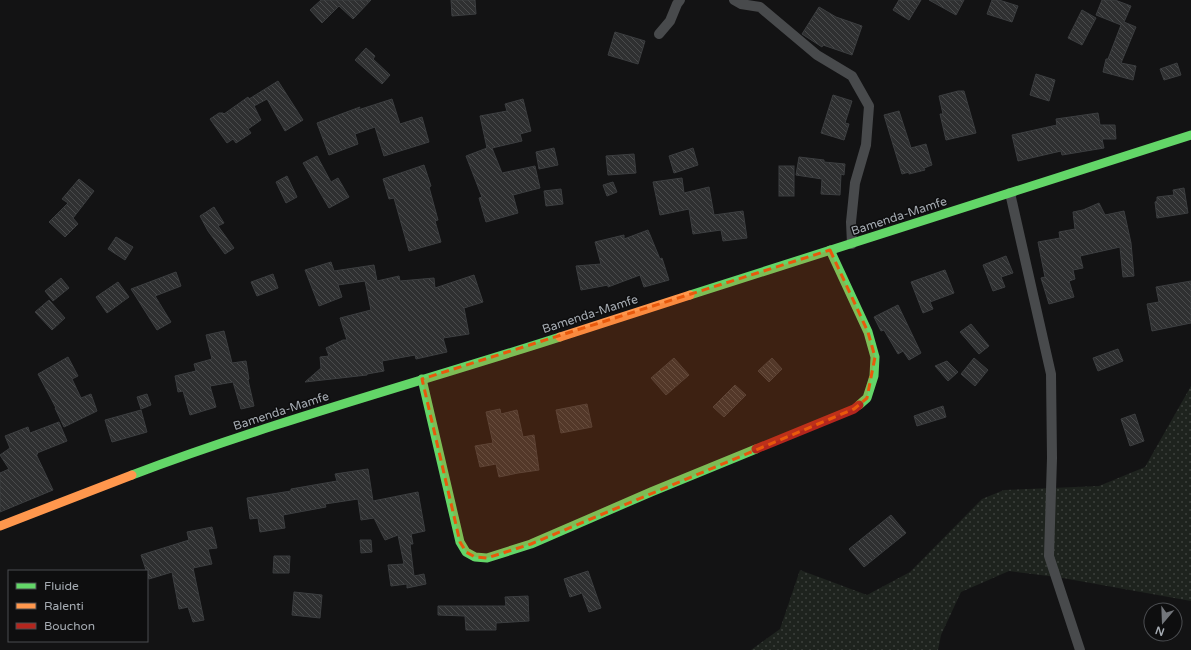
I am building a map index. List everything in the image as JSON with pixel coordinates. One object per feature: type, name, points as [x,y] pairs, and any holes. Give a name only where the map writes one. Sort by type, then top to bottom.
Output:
[{"type":"main road","name":"Bamenda-Mamfe","points":[[0,526],[188,454],[422,379],[504,355],[765,270],[852,244],[1191,135]]},
{"type":"main road","points":[[422,379],[460,542],[466,552],[475,557],[487,558],[531,544],[651,492],[854,409],[867,398],[874,376],[875,357],[868,332],[830,250]]},
{"type":"street","points":[[659,34],[670,21],[680,0]]},
{"type":"street","points":[[734,0],[741,4],[760,7],[817,55],[852,76],[869,106],[866,145],[855,182],[851,222],[852,244]]},
{"type":"street","points":[[1010,193],[1052,374],[1052,458],[1049,556],[1080,650]]},
{"type":"highlighted area","points":[[830,250],[868,332],[875,357],[867,398],[854,409],[531,544],[487,558],[475,557],[466,552],[460,542],[422,379]]},
{"type":"shaded area","points":[[1191,386],[1191,601],[1057,577],[1009,571],[961,592],[941,635],[938,650],[751,650],[780,629],[800,570],[867,595],[910,572],[982,499],[1004,490],[1099,486],[1145,467]]},
{"type":"building","points":[[321,0],[371,0],[353,19],[339,6],[322,23],[310,10]]},
{"type":"building","points":[[451,0],[475,0],[476,14],[452,16]]},
{"type":"building","points":[[899,0],[921,0],[909,20],[893,10]]},
{"type":"building","points":[[929,0],[964,0],[956,15]]},
{"type":"building","points":[[992,0],[999,0],[1018,6],[1012,22],[987,14]]},
{"type":"building","points":[[1102,0],[1115,0],[1131,6],[1124,22],[1136,27],[1121,63],[1136,66],[1133,80],[1103,72],[1106,59],[1108,59],[1121,25],[1096,15]]},
{"type":"building","points":[[819,7],[836,17],[862,26],[852,55],[823,45],[822,47],[802,34]]},
{"type":"building","points":[[1082,10],[1096,18],[1082,45],[1068,38]]},
{"type":"building","points":[[615,32],[645,41],[638,64],[608,55]]},
{"type":"building","points":[[366,48],[375,56],[373,59],[390,75],[382,84],[355,60]]},
{"type":"building","points":[[1177,63],[1181,75],[1164,80],[1160,69]]},
{"type":"building","points":[[1036,74],[1055,80],[1049,101],[1030,95]]},
{"type":"building","points":[[278,81],[303,120],[285,131],[267,99],[254,106],[261,120],[248,129],[251,133],[236,143],[233,139],[227,143],[210,119],[219,113],[224,114],[248,97],[249,99]]},
{"type":"building","points":[[964,91],[976,133],[946,140],[940,114],[943,114],[939,96]]},
{"type":"building","points":[[833,95],[852,101],[845,123],[849,124],[844,140],[821,133]]},
{"type":"building","points":[[392,99],[400,124],[422,117],[429,142],[384,156],[375,127],[355,134],[358,144],[329,155],[317,123],[360,107],[358,110]]},
{"type":"building","points":[[523,99],[531,131],[520,134],[522,141],[492,148],[502,173],[535,166],[540,188],[513,195],[518,213],[486,222],[479,198],[482,197],[466,156],[487,148],[480,116],[507,111],[505,104]]},
{"type":"building","points":[[899,111],[911,148],[926,144],[932,165],[924,168],[925,170],[902,174],[884,115]]},
{"type":"building","points":[[1098,113],[1100,125],[1115,125],[1116,139],[1102,139],[1104,148],[1062,155],[1061,151],[1018,161],[1012,135],[1057,125],[1056,119]]},
{"type":"building","points":[[554,148],[558,165],[539,169],[536,152]]},
{"type":"building","points":[[693,148],[698,165],[674,173],[669,156]]},
{"type":"building","points":[[634,154],[636,173],[608,175],[606,156]]},
{"type":"building","points":[[317,156],[331,182],[338,178],[349,197],[329,208],[303,163]]},
{"type":"building","points":[[799,157],[845,164],[844,175],[841,174],[840,195],[821,194],[822,179],[796,175]]},
{"type":"building","points":[[424,165],[431,186],[429,187],[438,220],[435,221],[441,242],[409,251],[394,198],[389,199],[383,179]]},
{"type":"building","points":[[779,166],[794,166],[794,196],[779,196]]},
{"type":"building","points":[[287,176],[297,197],[286,203],[276,182]]},
{"type":"building","points":[[682,178],[684,193],[709,187],[714,215],[743,211],[747,238],[723,241],[721,230],[693,234],[689,209],[660,215],[653,182]]},
{"type":"building","points":[[79,179],[94,191],[73,218],[78,224],[65,237],[49,222],[68,203],[62,199]]},
{"type":"building","points":[[613,182],[617,192],[607,196],[603,185]]},
{"type":"building","points":[[1184,188],[1188,213],[1157,218],[1155,202],[1157,201],[1157,197],[1174,195],[1173,190]]},
{"type":"building","points":[[561,189],[563,204],[546,206],[544,191]]},
{"type":"building","points":[[1099,203],[1105,215],[1124,211],[1131,243],[1134,276],[1123,277],[1120,247],[1080,256],[1083,268],[1073,270],[1075,279],[1069,281],[1074,297],[1049,304],[1041,278],[1045,277],[1038,242],[1060,238],[1059,232],[1075,229],[1073,212],[1083,210]]},
{"type":"building","points":[[214,207],[224,223],[218,226],[234,248],[225,254],[208,231],[200,216]]},
{"type":"building","points":[[648,230],[660,259],[662,258],[669,280],[644,287],[640,275],[608,287],[608,285],[581,290],[576,266],[601,264],[595,242],[624,235],[624,239]]},
{"type":"building","points":[[116,237],[133,247],[125,260],[108,249]]},
{"type":"building","points":[[1006,256],[1013,273],[1001,277],[1005,287],[993,291],[983,265]]},
{"type":"building","points":[[331,262],[334,271],[374,265],[377,281],[399,276],[400,281],[434,278],[435,288],[474,275],[483,302],[464,308],[469,334],[443,338],[447,352],[416,359],[415,355],[382,361],[384,371],[367,375],[305,382],[321,368],[320,357],[329,356],[326,348],[343,340],[347,340],[340,318],[371,310],[365,281],[338,285],[342,297],[319,306],[305,270]]},
{"type":"building","points":[[945,270],[954,293],[930,302],[933,309],[923,313],[911,282]]},
{"type":"building","points":[[176,272],[181,286],[155,296],[171,322],[157,330],[131,289]]},
{"type":"building","points":[[273,274],[278,288],[257,296],[251,282]]},
{"type":"building","points":[[61,278],[69,288],[53,301],[45,291]]},
{"type":"building","points":[[1191,281],[1191,323],[1152,331],[1147,304],[1159,302],[1156,287]]},
{"type":"building","points":[[118,282],[129,297],[107,313],[96,297]]},
{"type":"building","points":[[49,300],[65,318],[52,330],[35,312]]},
{"type":"building","points":[[898,305],[921,353],[909,360],[903,351],[898,354],[884,330],[881,331],[874,317]]},
{"type":"building","points":[[971,324],[989,346],[979,354],[960,332]]},
{"type":"building","points":[[224,331],[232,363],[246,361],[248,380],[254,406],[241,409],[233,382],[210,386],[216,407],[190,415],[183,391],[178,392],[175,376],[196,371],[194,364],[212,359],[206,335]]},
{"type":"building","points":[[1118,349],[1123,361],[1098,371],[1093,358]]},
{"type":"building","points":[[68,357],[78,376],[72,379],[81,398],[91,394],[97,411],[64,427],[38,374]]},
{"type":"building","points":[[674,358],[689,375],[666,395],[651,378]]},
{"type":"building","points":[[772,358],[782,369],[769,382],[758,371]]},
{"type":"building","points":[[974,358],[988,370],[975,386],[961,374]]},
{"type":"building","points":[[947,361],[958,372],[948,381],[935,366]]},
{"type":"building","points":[[735,385],[746,395],[724,417],[713,407]]},
{"type":"building","points":[[147,394],[151,405],[141,409],[137,397]]},
{"type":"building","points":[[587,404],[592,427],[561,433],[556,410]]},
{"type":"building","points":[[943,406],[946,417],[917,426],[914,416]]},
{"type":"building","points":[[500,409],[501,414],[517,410],[523,437],[534,435],[539,470],[499,477],[496,464],[480,467],[475,446],[493,443],[486,412]]},
{"type":"building","points":[[141,410],[147,432],[112,442],[105,420]]},
{"type":"building","points":[[1135,414],[1144,441],[1130,446],[1121,419]]},
{"type":"building","points":[[59,422],[67,441],[36,454],[53,490],[0,512],[0,473],[9,469],[0,455],[10,448],[5,436],[28,427],[30,433]]},
{"type":"building","points":[[368,469],[373,501],[418,492],[425,531],[411,534],[413,544],[410,544],[414,576],[424,574],[426,584],[407,588],[407,584],[391,586],[388,565],[404,564],[398,535],[385,540],[374,518],[361,520],[358,499],[325,504],[326,507],[283,515],[285,528],[260,532],[258,518],[250,519],[247,498],[291,491],[291,489],[337,481],[335,474]]},
{"type":"building","points":[[891,515],[906,533],[864,567],[849,549]]},
{"type":"building","points":[[212,527],[217,548],[208,549],[212,564],[193,568],[204,620],[193,622],[188,607],[179,609],[172,572],[149,579],[148,570],[146,570],[141,555],[189,540],[187,532]]},
{"type":"building","points":[[360,540],[371,540],[372,552],[361,553]]},
{"type":"building","points":[[274,556],[290,556],[289,573],[273,573]]},
{"type":"building","points":[[588,571],[601,608],[589,612],[582,593],[570,597],[564,579]]},
{"type":"building","points":[[294,592],[322,595],[320,618],[292,615]]},
{"type":"building","points":[[528,596],[529,621],[496,623],[496,630],[466,630],[465,616],[438,615],[438,606],[506,606],[505,597]]},
{"type":"traffic: fast","points":[[690,295],[1191,135]]},
{"type":"traffic: fast","points":[[830,250],[868,332],[875,357],[874,376],[867,398],[859,405]]},
{"type":"traffic: fast","points":[[132,475],[291,420],[560,337]]},
{"type":"traffic: fast","points":[[422,379],[460,542],[466,552],[475,557],[487,558],[531,544],[651,492],[756,449]]},
{"type":"traffic: slow","points":[[560,337],[690,295]]},
{"type":"traffic: slow","points":[[0,526],[132,475]]},
{"type":"traffic: jam","points":[[756,449],[854,409],[859,405]]}]
